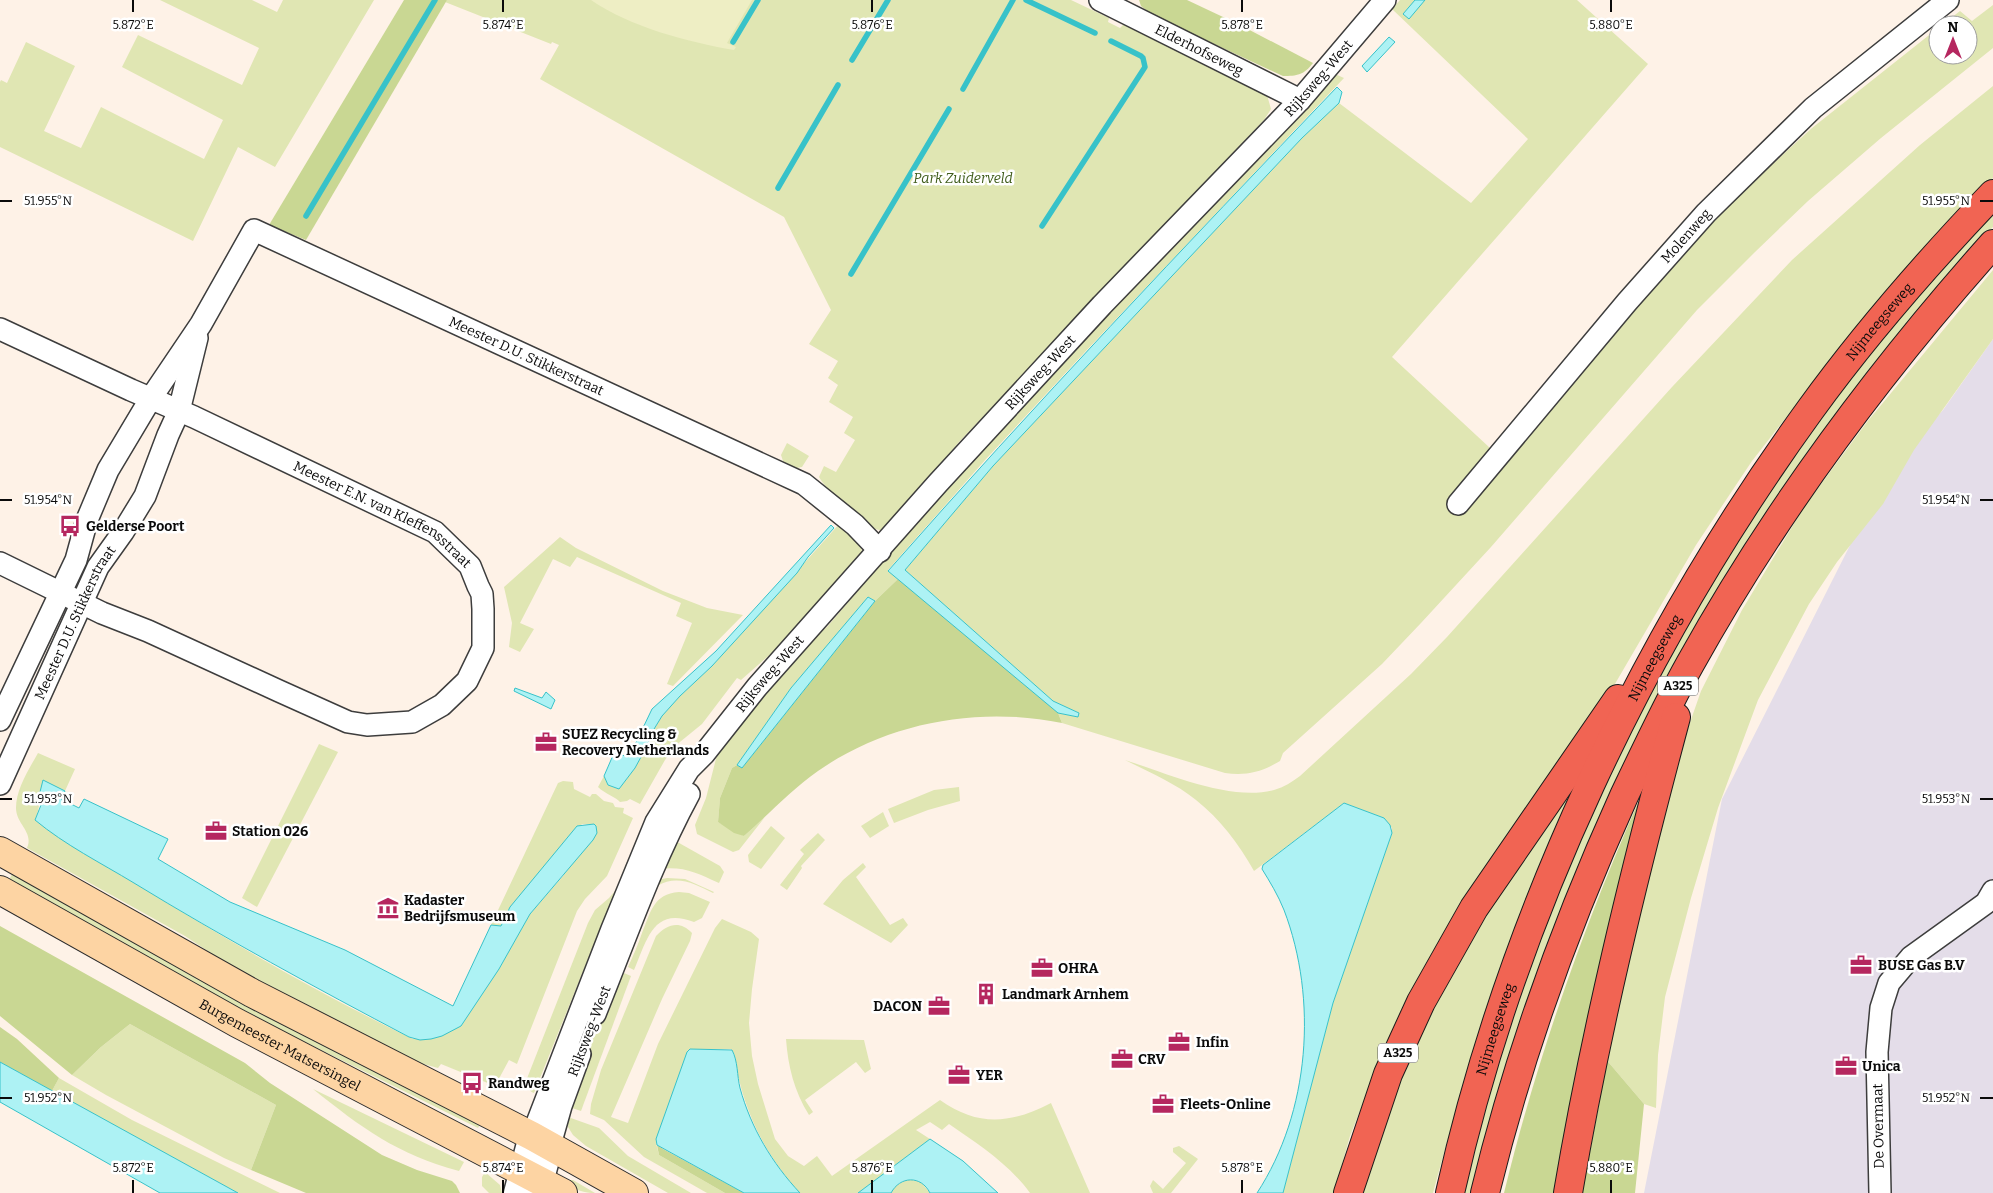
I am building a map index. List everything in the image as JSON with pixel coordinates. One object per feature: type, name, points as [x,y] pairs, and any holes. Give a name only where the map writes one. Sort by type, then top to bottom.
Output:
[{"type":"highway","name":"Nijmeegseweg","points":[[1450,1193],[1490,1046],[1511,980],[1546,886],[1616,730],[1659,646],[1723,539],[1811,408],[1864,340],[1944,246],[1993,194]]},
{"type":"highway","name":"A325","points":[[1485,1193],[1496,1147],[1532,1026],[1566,933],[1617,812],[1690,664],[1789,503],[1838,432],[1949,293],[1993,244]]},
{"type":"highway","name":"A325","points":[[1348,1193],[1388,1074],[1421,1002],[1474,908],[1557,784],[1613,705],[1659,646]]},
{"type":"highway","name":"A325","points":[[1568,1193],[1582,1114],[1646,830],[1690,664]]},
{"type":"main road","points":[[0,851],[252,993],[541,1141],[634,1193]]},
{"type":"main road","name":"Burgemeester Matsersingel","points":[[0,890],[237,1023],[536,1186]]},
{"type":"street","name":"Elderhofseweg","points":[[1100,0],[1122,5],[1300,100]]},
{"type":"street","name":"Rijksweg-West","points":[[541,1141],[571,1077],[649,879],[670,829],[692,788],[704,754],[757,687],[938,483],[1102,305],[1300,100],[1385,0]]},
{"type":"street","name":"Molenweg","points":[[1458,504],[1627,302],[1706,213],[1813,108],[1948,0]]},
{"type":"street","name":"Meester D.U. Stikkerstraat","points":[[0,720],[76,560],[88,520],[108,470],[151,398],[201,324],[254,230],[804,484],[855,525],[880,550]]},
{"type":"street","name":"Meester D.U. Stikkerstraat","points":[[0,784],[98,567],[123,532],[145,496],[168,434],[179,411],[201,324]]},
{"type":"street","name":"Meester E.N. van Kleffensstraat","points":[[0,329],[435,532],[470,566],[482,594],[483,648],[467,681],[442,705],[412,722],[390,725],[358,724],[348,722],[148,631],[102,613],[82,601],[0,563]]},
{"type":"street","name":"De Overmaat","points":[[1880,1193],[1876,1052],[1881,1008],[1889,983],[1910,957],[1992,897]]},
{"type":"street","points":[[536,1186],[541,1141]]},
{"type":"shaded area","points":[[1993,339],[1993,1193],[1644,1193],[1722,799],[1888,470],[1943,410]]},
{"type":"green space","points":[[160,0],[252,0],[277,12],[283,0],[374,0],[275,167],[238,147],[193,241],[0,147],[0,82],[1,80],[7,83],[26,42],[75,66],[44,131],[81,148],[101,107],[204,159],[223,120],[122,67],[138,35],[242,85],[259,48]]},
{"type":"green space","points":[[404,0],[447,0],[306,240],[269,225]]},
{"type":"green space","name":"Park Zuiderveld","points":[[447,0],[1071,0],[1109,18],[1108,22],[1120,28],[1124,24],[1261,88],[1267,95],[1271,109],[1264,120],[959,442],[885,531],[867,525],[848,511],[819,477],[824,466],[836,472],[855,440],[844,433],[853,417],[829,402],[838,385],[828,378],[838,361],[809,344],[831,310],[784,217],[540,79],[559,45],[552,42],[551,44],[445,2]]},
{"type":"green space","points":[[591,0],[752,0],[727,43],[736,47],[734,50],[698,43],[641,26],[606,10]]},
{"type":"green space","points":[[1139,0],[1187,0],[1313,63],[1300,74],[1283,76],[1152,15],[1141,6]]},
{"type":"green space","points":[[1400,0],[1577,0],[1648,64],[1392,357],[1490,448],[1447,503],[1462,512],[1653,284],[1731,202],[1812,128],[1928,36],[1928,65],[1972,65],[1881,138],[1808,201],[1697,310],[1491,547],[1421,623],[1382,664],[1283,753],[1280,761],[1254,772],[1240,774],[1225,773],[1062,723],[1058,713],[1078,717],[1079,713],[1053,701],[905,570],[993,466],[1302,138],[1339,103],[1471,203],[1528,139],[1392,9]]},
{"type":"green space","points":[[1993,5],[1993,48],[1978,60],[1978,16]]},
{"type":"green space","points":[[1960,11],[1965,15],[1955,15]]},
{"type":"green space","points":[[1335,74],[1344,78],[986,459],[888,570],[898,579],[875,601],[868,597],[791,688],[737,765],[732,768],[720,798],[718,822],[744,836],[765,817],[739,850],[733,852],[697,834],[695,825],[706,798],[719,747],[810,640],[827,627],[950,485],[1013,416]]},
{"type":"green space","points":[[1993,86],[1993,178],[1895,282],[1857,327],[1752,461],[1696,545],[1612,689],[1482,872],[1371,1083],[1350,1136],[1334,1193],[1283,1193],[1333,1003],[1392,833],[1392,828],[1384,818],[1344,803],[1254,871],[1228,832],[1205,807],[1171,783],[1125,760],[1199,784],[1238,792],[1257,793],[1274,790],[1300,776],[1411,674],[1447,637],[1672,387],[1792,260],[1920,145]]},
{"type":"green space","points":[[1993,213],[1993,227],[1972,249],[1827,426],[1561,913],[1521,1018],[1473,1193],[1464,1193],[1503,1046],[1532,959],[1589,819],[1655,683],[1731,552],[1772,489],[1839,394],[1910,306]]},
{"type":"green space","points":[[1993,270],[1993,339],[1914,450],[1883,504],[1837,562],[1809,604],[1758,700],[1718,808],[1691,898],[1665,997],[1658,1055],[1656,1108],[1644,1104],[1604,1057],[1672,774],[1701,691],[1742,610],[1804,507],[1867,422]]},
{"type":"green space","points":[[787,443],[809,456],[802,467],[792,469],[784,464],[781,455]]},
{"type":"green space","points":[[840,523],[858,541],[862,555],[790,637],[741,680],[737,678],[702,724],[675,746],[640,804],[630,799],[620,802],[598,787],[604,776],[608,785],[619,789],[635,768],[662,716],[712,666]]},
{"type":"green space","points":[[560,537],[576,548],[663,591],[707,608],[743,615],[673,686],[667,684],[692,623],[676,616],[681,603],[577,557],[570,567],[553,559],[520,623],[534,629],[520,652],[509,647],[512,623],[504,587]]},
{"type":"green space","points":[[898,579],[1048,704],[1058,713],[1062,723],[1031,718],[999,716],[935,722],[904,730],[874,740],[845,754],[818,771],[789,794],[744,836],[734,833],[718,822],[720,798],[732,768],[737,765],[742,768],[875,601]]},
{"type":"green space","points":[[319,744],[338,752],[257,907],[242,898]]},
{"type":"green space","points":[[38,753],[75,769],[65,791],[43,781],[35,820],[268,963],[413,1039],[461,1026],[499,969],[530,914],[563,876],[596,826],[582,824],[510,907],[501,926],[491,925],[558,783],[563,781],[573,782],[574,789],[590,797],[592,794],[596,794],[604,801],[613,803],[615,807],[624,808],[623,813],[633,818],[607,876],[585,899],[577,911],[517,1064],[509,1060],[495,1086],[441,1064],[438,1068],[398,1057],[271,993],[185,936],[27,848],[29,842],[27,833],[19,819],[16,808],[18,794],[24,779]]},
{"type":"green space","points":[[1585,759],[1520,919],[1482,1027],[1433,1193],[1354,1193],[1357,1181],[1440,984]]},
{"type":"green space","points":[[1655,765],[1562,1193],[1504,1193],[1534,1083],[1569,975],[1610,869]]},
{"type":"green space","points":[[959,787],[960,801],[928,810],[894,823],[888,809],[934,790]]},
{"type":"green space","points":[[883,812],[889,826],[870,838],[861,826]]},
{"type":"green space","points":[[771,826],[785,838],[761,869],[749,862],[748,855]]},
{"type":"green space","points":[[818,833],[825,840],[801,866],[802,868],[787,890],[780,885],[804,854],[800,850]]},
{"type":"green space","points":[[672,839],[720,866],[724,872],[719,883],[683,869],[658,869]]},
{"type":"green space","points":[[863,863],[866,867],[856,877],[890,925],[903,918],[908,925],[891,943],[823,904],[843,880]]},
{"type":"green space","points":[[13,872],[482,1121],[478,1128],[305,1042],[250,1018],[7,884]]},
{"type":"green space","points":[[667,878],[685,879],[714,892],[686,882],[664,882],[657,886],[653,881]]},
{"type":"green space","points":[[620,885],[614,904],[588,959],[534,1093],[526,1081],[588,923],[595,910]]},
{"type":"green space","points":[[679,892],[689,893],[710,902],[702,918],[694,922],[680,918],[660,922],[648,937],[634,970],[628,967],[654,905],[664,896]]},
{"type":"green space","points":[[722,919],[751,932],[759,939],[749,1023],[752,1056],[758,1084],[775,1139],[788,1156],[804,1166],[817,1156],[832,1176],[940,1100],[968,1115],[995,1120],[1022,1115],[1051,1103],[1090,1193],[1030,1193],[1013,1173],[971,1139],[949,1124],[942,1130],[930,1122],[916,1130],[930,1139],[858,1193],[800,1193],[775,1162],[756,1128],[742,1092],[734,1054],[731,1049],[688,1050],[656,1143],[659,1155],[725,1193],[707,1193],[644,1157],[604,1120],[590,1114],[601,1070],[656,936],[669,926],[683,926],[692,933],[690,941],[662,999],[611,1117],[628,1123],[658,1044],[715,928]]},
{"type":"green space","points":[[0,926],[245,1063],[270,1083],[382,1155],[417,1170],[452,1181],[460,1193],[306,1193],[251,1170],[276,1105],[130,1024],[101,1047],[72,1075],[0,1016]]},
{"type":"green space","points":[[624,973],[631,976],[581,1111],[566,1106],[609,996]]},
{"type":"green space","points":[[130,1024],[276,1105],[251,1170],[224,1158],[72,1075],[101,1047]]},
{"type":"green space","points":[[0,1027],[17,1039],[59,1078],[52,1091],[0,1062]]},
{"type":"green space","points":[[786,1039],[864,1040],[871,1069],[865,1073],[856,1062],[805,1100],[813,1112],[809,1115],[799,1097],[793,1078],[788,1059]]},
{"type":"green space","points":[[1604,1057],[1644,1104],[1635,1193],[1582,1193],[1599,1105]]},
{"type":"green space","points":[[59,1078],[132,1120],[280,1193],[238,1193],[52,1091]]},
{"type":"green space","points":[[313,1089],[464,1162],[459,1171],[398,1148],[364,1128]]},
{"type":"green space","points":[[568,1117],[599,1128],[628,1156],[691,1193],[668,1193],[586,1146],[573,1135],[568,1127]]},
{"type":"green space","points":[[657,1145],[744,1193],[725,1193],[659,1155]]},
{"type":"green space","points":[[1179,1146],[1198,1159],[1171,1193],[1153,1193],[1150,1186],[1153,1180],[1163,1189],[1186,1163],[1173,1152],[1173,1148]]},
{"type":"green space","points":[[485,1172],[500,1185],[502,1193],[489,1193],[482,1186],[482,1177]]},
{"type":"green space","points":[[908,1179],[921,1182],[930,1193],[891,1193],[895,1186]]},
{"type":"green space","points":[[571,1180],[595,1193],[577,1189],[568,1181]]},
{"type":"water","points":[[1415,0],[1425,0],[1409,19],[1403,14]]},
{"type":"water","points":[[1389,37],[1395,42],[1367,72],[1362,66]]},
{"type":"water","points":[[1337,87],[1342,92],[1339,103],[1302,138],[993,466],[905,570],[1053,701],[1079,713],[1078,717],[1058,713],[888,571],[1054,387]]},
{"type":"water","points":[[831,525],[834,528],[808,557],[797,573],[712,666],[662,716],[635,768],[619,789],[608,785],[604,776],[614,753],[629,757],[652,709],[716,651]]},
{"type":"water","points":[[868,597],[875,601],[742,768],[737,765],[791,688]]},
{"type":"water","points":[[515,688],[542,698],[546,692],[555,700],[551,709],[514,691]]},
{"type":"water","points":[[43,780],[65,791],[61,799],[79,808],[84,799],[168,839],[158,859],[230,902],[345,950],[453,1006],[491,925],[501,926],[510,907],[577,826],[594,824],[597,833],[530,914],[499,969],[461,1026],[442,1036],[420,1040],[409,1037],[270,962],[58,838],[35,820],[41,805],[40,792]]},
{"type":"water","points":[[1344,803],[1384,818],[1390,825],[1392,833],[1333,1003],[1283,1193],[1257,1193],[1275,1161],[1288,1127],[1298,1091],[1303,1055],[1304,1017],[1302,980],[1295,944],[1282,904],[1262,869],[1263,865]]},
{"type":"water","points":[[690,1049],[732,1050],[740,1088],[756,1131],[780,1170],[800,1193],[744,1193],[657,1145],[656,1139],[687,1052]]},
{"type":"water","points":[[0,1062],[238,1193],[160,1193],[0,1102]]},
{"type":"water","points":[[930,1139],[963,1161],[998,1193],[930,1193],[921,1183],[910,1180],[900,1183],[891,1193],[858,1193]]},
{"type":"waterway","points":[[306,216],[435,0]]},
{"type":"waterway","points":[[733,42],[758,0]]},
{"type":"waterway","points":[[852,60],[888,0]]},
{"type":"waterway","points":[[963,89],[1013,0]]},
{"type":"waterway","points":[[1026,0],[1095,33]]},
{"type":"waterway","points":[[1042,226],[1145,67],[1141,56],[1111,41]]},
{"type":"waterway","points":[[778,188],[838,85]]},
{"type":"waterway","points":[[851,274],[949,109]]},
{"type":"place","name":"Gelderse Poort","points":[[70,526]]},
{"type":"place","name":"SUEZ Recycling & Recovery Netherlands","points":[[546,742]]},
{"type":"place","name":"Station 026","points":[[216,831]]},
{"type":"place","name":"Kadaster Bedrijfsmuseum","points":[[388,908]]},
{"type":"place","name":"BUSE Gas B.V","points":[[1861,965]]},
{"type":"place","name":"OHRA","points":[[1042,968]]},
{"type":"place","name":"Landmark Arnhem","points":[[986,994]]},
{"type":"place","name":"DACON","points":[[939,1006]]},
{"type":"place","name":"Infin","points":[[1179,1042]]},
{"type":"place","name":"CRV","points":[[1122,1059]]},
{"type":"place","name":"Unica","points":[[1846,1066]]},
{"type":"place","name":"YER","points":[[959,1075]]},
{"type":"place","name":"Randweg","points":[[472,1083]]},
{"type":"place","name":"Fleets-Online","points":[[1163,1104]]}]
